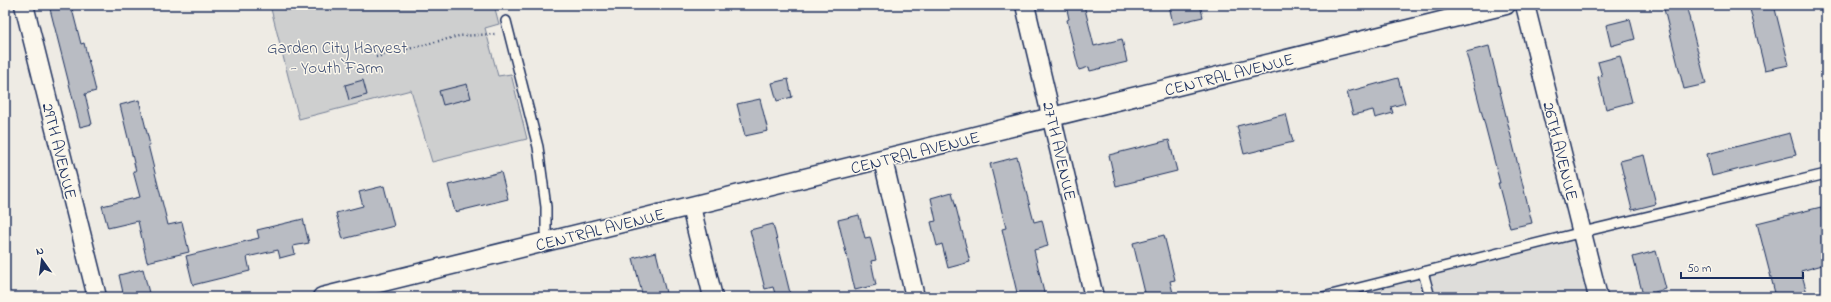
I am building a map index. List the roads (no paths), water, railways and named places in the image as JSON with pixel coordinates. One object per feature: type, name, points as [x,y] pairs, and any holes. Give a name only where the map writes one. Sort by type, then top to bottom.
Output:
[{"type":"street","name":"29TH AVENUE","points":[[24,5],[97,297]]},
{"type":"street","name":"27TH AVENUE","points":[[1025,5],[1053,118],[1094,297]]},
{"type":"street","name":"CENTRAL AVENUE","points":[[322,297],[360,293],[546,242],[1506,5]]},
{"type":"street","name":"26TH AVENUE","points":[[1525,5],[1598,297]]},
{"type":"street","points":[[883,160],[914,297]]},
{"type":"street","points":[[691,207],[712,297]]},
{"type":"lane","points":[[506,21],[538,147],[546,208],[546,242]]},
{"type":"lane","points":[[1323,297],[1582,232],[1826,174]]},
{"type":"lane","points":[[1423,272],[1430,297]]},
{"type":"park label","name":"Garden City Harvest - Youth Farm","points":[[337,57]]}]
